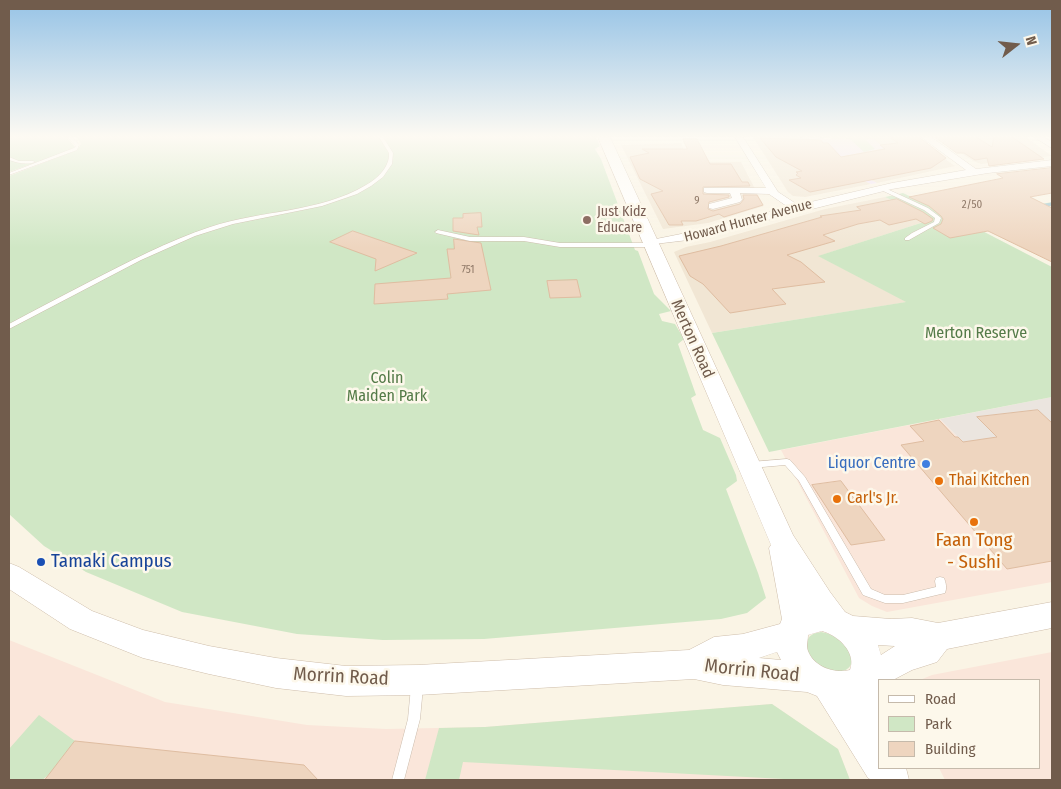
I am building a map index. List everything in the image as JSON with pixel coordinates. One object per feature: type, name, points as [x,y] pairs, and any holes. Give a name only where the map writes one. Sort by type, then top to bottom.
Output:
[{"type":"main road","name":"Merton Road","points":[[620,174],[782,540],[821,604],[841,625]]},
{"type":"main road","name":"Merton Road","points":[[782,540],[794,629]]},
{"type":"main road","name":"Morrin Road","points":[[9,576],[81,620],[143,644],[209,660],[276,673],[346,681],[418,680],[694,664],[722,671],[752,672],[819,681]]},
{"type":"main road","points":[[878,764],[819,681],[799,666],[792,654],[790,645],[794,629],[812,618],[891,633],[912,632],[938,637],[1052,616]]},
{"type":"main road","points":[[841,625],[863,645],[868,657],[867,676],[878,727]]},
{"type":"main road","name":"Morrin Road","points":[[694,664],[714,650],[743,648],[794,629]]},
{"type":"main road","points":[[819,681],[842,687],[854,685],[867,676],[887,668],[905,657],[926,652],[938,637]]},
{"type":"main road","points":[[882,769],[890,780]]},
{"type":"street","points":[[762,174],[778,198],[796,208]]},
{"type":"street","name":"Howard Hunter Avenue","points":[[651,244],[699,236],[796,208],[959,174]]},
{"type":"street","points":[[707,190],[772,191]]},
{"type":"street","points":[[714,206],[737,200],[734,190]]},
{"type":"lane","points":[[9,327],[166,245],[195,233],[234,221],[311,207],[341,198],[368,186],[382,174]]},
{"type":"lane","points":[[883,189],[926,209],[938,218],[936,223],[907,239]]},
{"type":"lane","points":[[438,232],[470,239],[524,239],[560,245],[651,244]]},
{"type":"lane","points":[[749,465],[788,462],[802,479],[867,592],[885,599],[903,599],[941,590],[940,581]]},
{"type":"lane","points":[[398,780],[414,719],[418,680]]},
{"type":"shaded area","points":[[635,174],[747,174],[764,206],[708,223],[663,229]]},
{"type":"shaded area","points":[[776,174],[850,174],[871,184],[805,197],[793,196],[788,192]]},
{"type":"shaded area","points":[[850,174],[858,174],[877,183],[871,184]]},
{"type":"shaded area","points":[[857,174],[919,174],[877,183]]},
{"type":"shaded area","points":[[885,197],[925,216],[927,221],[819,256],[907,302],[712,333],[674,252],[686,247],[710,242],[825,209]]},
{"type":"shaded area","points":[[1052,397],[1052,532],[940,419]]},
{"type":"shaded area","points":[[940,419],[1052,532],[1052,582],[887,612],[859,598],[781,450]]},
{"type":"shaded area","points":[[9,640],[165,702],[307,725],[386,729],[485,727],[772,704],[838,749],[850,780],[9,780]]},
{"type":"shaded area","points":[[1052,652],[1052,780],[945,780],[940,769],[1041,769],[1041,679],[922,679],[932,675]]},
{"type":"green space","name":"Colin Maiden Park","points":[[15,174],[607,174],[635,250],[638,251],[654,294],[671,311],[659,314],[662,321],[675,324],[684,339],[678,344],[696,395],[691,398],[703,430],[720,438],[736,475],[737,481],[726,489],[766,598],[747,613],[721,619],[484,639],[383,640],[297,634],[182,612],[86,572],[44,546],[9,514],[9,176]]},
{"type":"green space","name":"Merton Reserve","points":[[903,193],[958,219],[1052,202],[1052,206],[965,222],[1052,267],[1052,397],[769,452],[712,333],[906,302],[818,256],[927,221],[925,216],[885,197]]},
{"type":"green space","points":[[821,632],[840,640],[846,647],[851,655],[852,662],[849,668],[843,671],[824,670],[807,653],[808,638],[813,634]]},
{"type":"green space","points":[[772,704],[838,749],[850,780],[803,780],[463,762],[459,780],[425,780],[439,728],[485,727]]},
{"type":"green space","points":[[39,715],[75,741],[50,774],[42,780],[9,780],[9,749]]},
{"type":"building","points":[[638,174],[737,174],[742,182],[748,182],[750,186],[703,187],[703,194],[729,195],[729,197],[709,202],[708,209],[713,211],[740,204],[744,199],[743,195],[757,195],[763,205],[724,217],[719,214],[696,221],[681,221],[683,225],[669,225],[651,194],[663,191],[640,179]]},
{"type":"building","points":[[902,174],[810,192],[789,180],[801,178],[796,175]]},
{"type":"building","points":[[997,174],[1052,174],[1052,193],[1030,197],[1052,208],[1052,262],[988,231],[950,238],[933,228],[941,224],[943,219],[941,216],[929,206],[909,197],[1003,178]]},
{"type":"building","points":[[897,199],[923,212],[933,219],[932,221],[925,224],[916,219],[889,225],[880,220],[858,224],[823,235],[835,241],[787,255],[801,262],[825,282],[772,289],[786,304],[730,313],[703,284],[690,276],[679,256],[822,217],[820,216],[861,210],[857,207]]},
{"type":"building","points":[[481,213],[482,227],[477,227],[479,235],[453,231],[453,218],[463,218],[463,214]]},
{"type":"building","points":[[353,231],[417,253],[375,271],[376,259],[330,242]]},
{"type":"building","points":[[454,239],[481,243],[491,290],[447,294],[448,299],[374,304],[375,284],[451,278],[447,249],[454,249]]},
{"type":"building","points":[[577,280],[581,297],[550,298],[547,281]]},
{"type":"building","points":[[1038,410],[1052,423],[1052,561],[1007,569],[901,445],[924,441],[910,426],[939,420],[955,437],[958,437],[963,442],[997,437],[977,417]]},
{"type":"building","name":"Carl's Jr.","points":[[841,481],[885,540],[851,545],[812,485]]},
{"type":"building","points":[[75,741],[304,765],[318,780],[45,780]]},
{"type":"waterway","points":[[1040,206],[1052,204]]},
{"type":"place","name":"Just Kidz Educare","points":[[587,220]]},
{"type":"place","name":"Liquor Centre","points":[[926,464]]},
{"type":"place","name":"Thai Kitchen","points":[[939,481]]},
{"type":"place","name":"Carl's Jr.","points":[[837,499]]},
{"type":"place","name":"Faan Tong - Sushi","points":[[974,522]]},
{"type":"place","name":"Tamaki Campus","points":[[41,562]]}]
